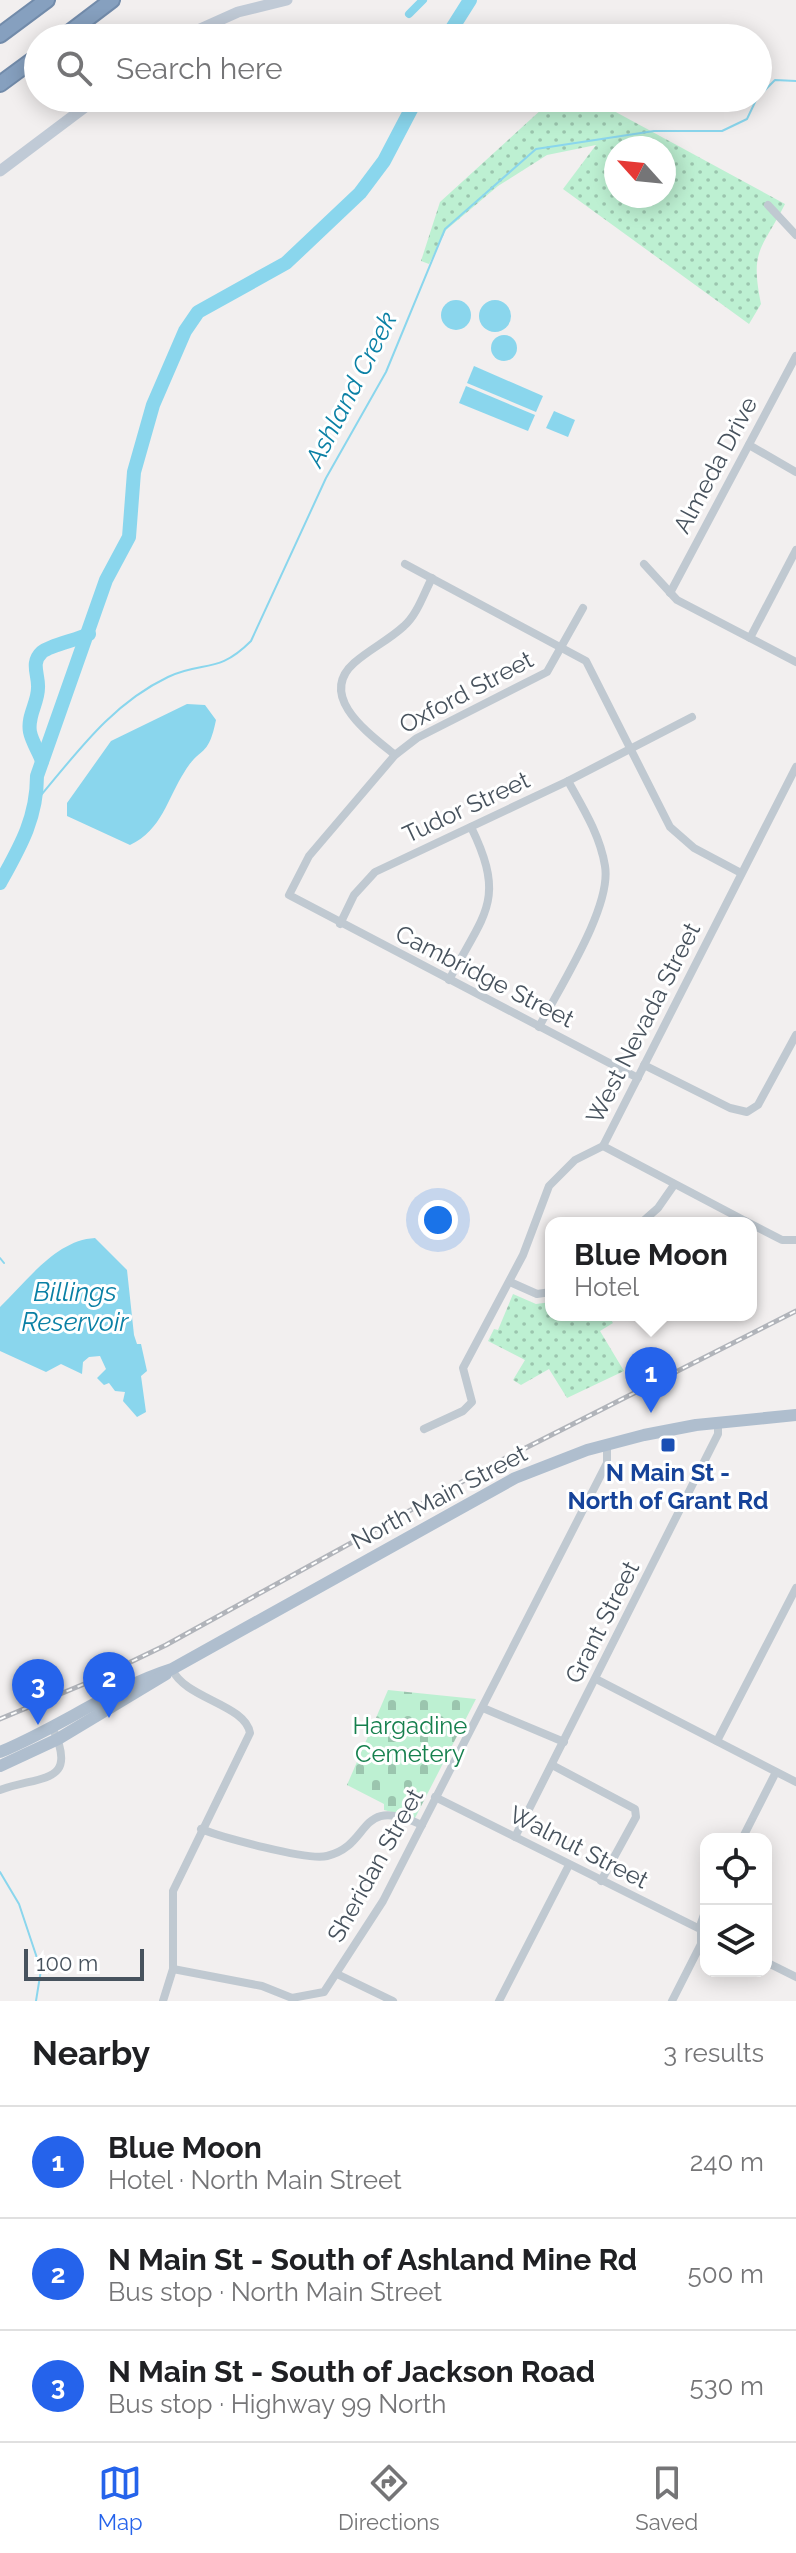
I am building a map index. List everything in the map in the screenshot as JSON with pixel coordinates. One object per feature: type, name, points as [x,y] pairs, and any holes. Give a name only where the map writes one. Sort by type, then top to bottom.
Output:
[{"type":"highway","points":[[0,35],[47,0]]},
{"type":"highway","points":[[80,24],[112,0]]},
{"type":"highway","points":[[0,84],[24,66]]},
{"type":"main road","name":"North Main Street","points":[[55,1734],[151,1676],[172,1669],[481,1495],[543,1467],[607,1445],[718,1422],[796,1415]]},
{"type":"main road","points":[[0,1752],[55,1734]]},
{"type":"main road","points":[[0,1766],[55,1734]]},
{"type":"street","points":[[210,24],[229,15],[287,0]]},
{"type":"street","points":[[0,171],[78,112]]},
{"type":"street","points":[[768,205],[795,230]]},
{"type":"street","name":"Almeda Drive","points":[[670,593],[796,356]]},
{"type":"street","points":[[749,445],[796,472]]},
{"type":"street","points":[[750,638],[796,550]]},
{"type":"street","points":[[405,564],[589,664],[670,827],[694,848],[741,873]]},
{"type":"street","points":[[644,564],[670,593],[796,662]]},
{"type":"street","points":[[395,755],[350,715],[343,700],[344,680],[355,662],[406,625],[432,578]]},
{"type":"street","name":"Oxford Street","points":[[314,911],[289,895],[296,877],[309,856],[395,755],[417,738],[547,672],[583,608]]},
{"type":"street","name":"Tudor Street","points":[[340,924],[354,895],[375,872],[568,781],[692,717]]},
{"type":"street","name":"West Nevada Street","points":[[424,1429],[463,1411],[472,1402],[463,1368],[510,1282],[549,1186],[575,1160],[603,1146],[796,767]]},
{"type":"street","points":[[539,1027],[599,910],[606,887],[597,838],[568,781]]},
{"type":"street","points":[[449,980],[484,913],[492,886],[484,855],[471,827]]},
{"type":"street","name":"Cambridge Street","points":[[314,911],[638,1078]]},
{"type":"street","points":[[644,1065],[730,1108],[747,1112],[758,1105],[796,1035]]},
{"type":"street","points":[[603,1146],[737,1217]]},
{"type":"street","points":[[648,1217],[674,1185]]},
{"type":"street","points":[[757,1227],[782,1240],[796,1240]]},
{"type":"street","points":[[510,1282],[537,1294],[545,1293]]},
{"type":"street","name":"Grant Street","points":[[515,1837],[718,1434],[718,1422]]},
{"type":"street","name":"Sheridan Street","points":[[173,1969],[262,1986],[290,2000],[324,1992],[383,1901],[483,1708],[607,1463],[607,1445]]},
{"type":"street","points":[[717,1741],[796,1588]]},
{"type":"street","points":[[163,2001],[173,1969],[173,1891],[201,1829],[248,1742],[249,1728],[238,1716],[178,1681],[172,1669]]},
{"type":"street","points":[[596,1679],[796,1782]]},
{"type":"street","points":[[483,1708],[564,1742]]},
{"type":"street","points":[[0,1790],[57,1773],[64,1756],[55,1734]]},
{"type":"street","points":[[552,1765],[635,1809],[636,1817],[601,1881]]},
{"type":"street","points":[[745,1833],[776,1772]]},
{"type":"street","name":"Walnut Street","points":[[435,1797],[700,1929]]},
{"type":"street","points":[[201,1829],[318,1857],[340,1850],[378,1816],[398,1815],[422,1825]]},
{"type":"street","points":[[499,2001],[569,1865]]},
{"type":"street","points":[[672,2001],[700,1944]]},
{"type":"street","points":[[772,1965],[796,1977]]},
{"type":"street","points":[[337,1974],[393,2001]]},
{"type":"green space","points":[[539,112],[616,112],[660,136],[604,136],[604,208],[676,208],[676,145],[785,204],[757,261],[761,304],[749,324],[563,189],[596,145],[547,155],[498,186],[446,230],[429,264],[421,261],[440,202]]},
{"type":"green space","points":[[513,1294],[536,1304],[545,1303],[545,1321],[612,1321],[600,1331],[624,1371],[567,1398],[549,1369],[521,1385],[513,1380],[525,1360],[488,1341],[494,1329],[498,1330]]},
{"type":"green space","name":"Hargadine Cemetery","points":[[388,1690],[476,1699],[415,1818],[384,1810],[384,1804],[347,1785]]},
{"type":"water","points":[[456,300],[466,305],[471,315],[466,325],[456,330],[446,325],[441,315],[446,305]]},
{"type":"water","points":[[495,300],[506,305],[511,316],[506,327],[495,332],[484,327],[479,316],[484,305]]},
{"type":"water","points":[[504,335],[513,339],[517,348],[513,357],[504,361],[495,357],[491,348],[495,339]]},
{"type":"water","points":[[474,366],[543,396],[536,412],[467,383]]},
{"type":"water","points":[[466,386],[535,415],[528,431],[459,403]]},
{"type":"water","points":[[554,411],[575,420],[568,437],[546,428]]},
{"type":"water","points":[[187,704],[205,705],[216,720],[213,732],[207,746],[185,771],[150,831],[130,845],[67,816],[67,803],[111,741]]},
{"type":"water","name":"Billings Reservoir","points":[[95,1238],[127,1270],[134,1335],[137,1344],[141,1344],[147,1371],[141,1376],[146,1412],[137,1417],[123,1401],[125,1392],[115,1391],[109,1383],[104,1385],[97,1378],[106,1369],[100,1356],[89,1357],[83,1362],[82,1374],[61,1364],[46,1372],[0,1351],[0,1307],[55,1254],[81,1240]]},
{"type":"waterway","points":[[409,14],[423,0]]},
{"type":"waterway","points":[[455,24],[470,0]]},
{"type":"waterway","name":"Ashland Creek","points":[[772,83],[775,80],[796,81]]},
{"type":"waterway","points":[[0,883],[31,819],[37,776],[106,580],[129,537],[134,472],[153,405],[185,331],[198,312],[286,263],[360,193],[384,161],[410,112]]},
{"type":"waterway","name":"Ashland Creek","points":[[37,800],[96,731],[129,701],[168,677],[229,659],[251,641],[326,478],[386,372],[445,229],[536,149],[654,131],[722,131],[747,119],[750,112]]},
{"type":"waterway","points":[[42,761],[29,726],[38,694],[36,660],[46,649],[89,634]]},
{"type":"waterway","points":[[0,1258],[4,1263]]},
{"type":"waterway","points":[[0,1872],[19,1904],[41,1970],[36,2001]]},
{"type":"railway","points":[[0,1719],[89,1682],[166,1645],[496,1463],[796,1311]]},
{"type":"place","name":"Blue Moon","points":[[651,1413]]},
{"type":"place","name":"N Main St - North of Grant Rd","points":[[668,1445]]},
{"type":"place","name":"N Main St - South of Ashland Mine Rd","points":[[109,1718]]},
{"type":"place","name":"N Main St - South of Jackson Road","points":[[38,1725]]}]
